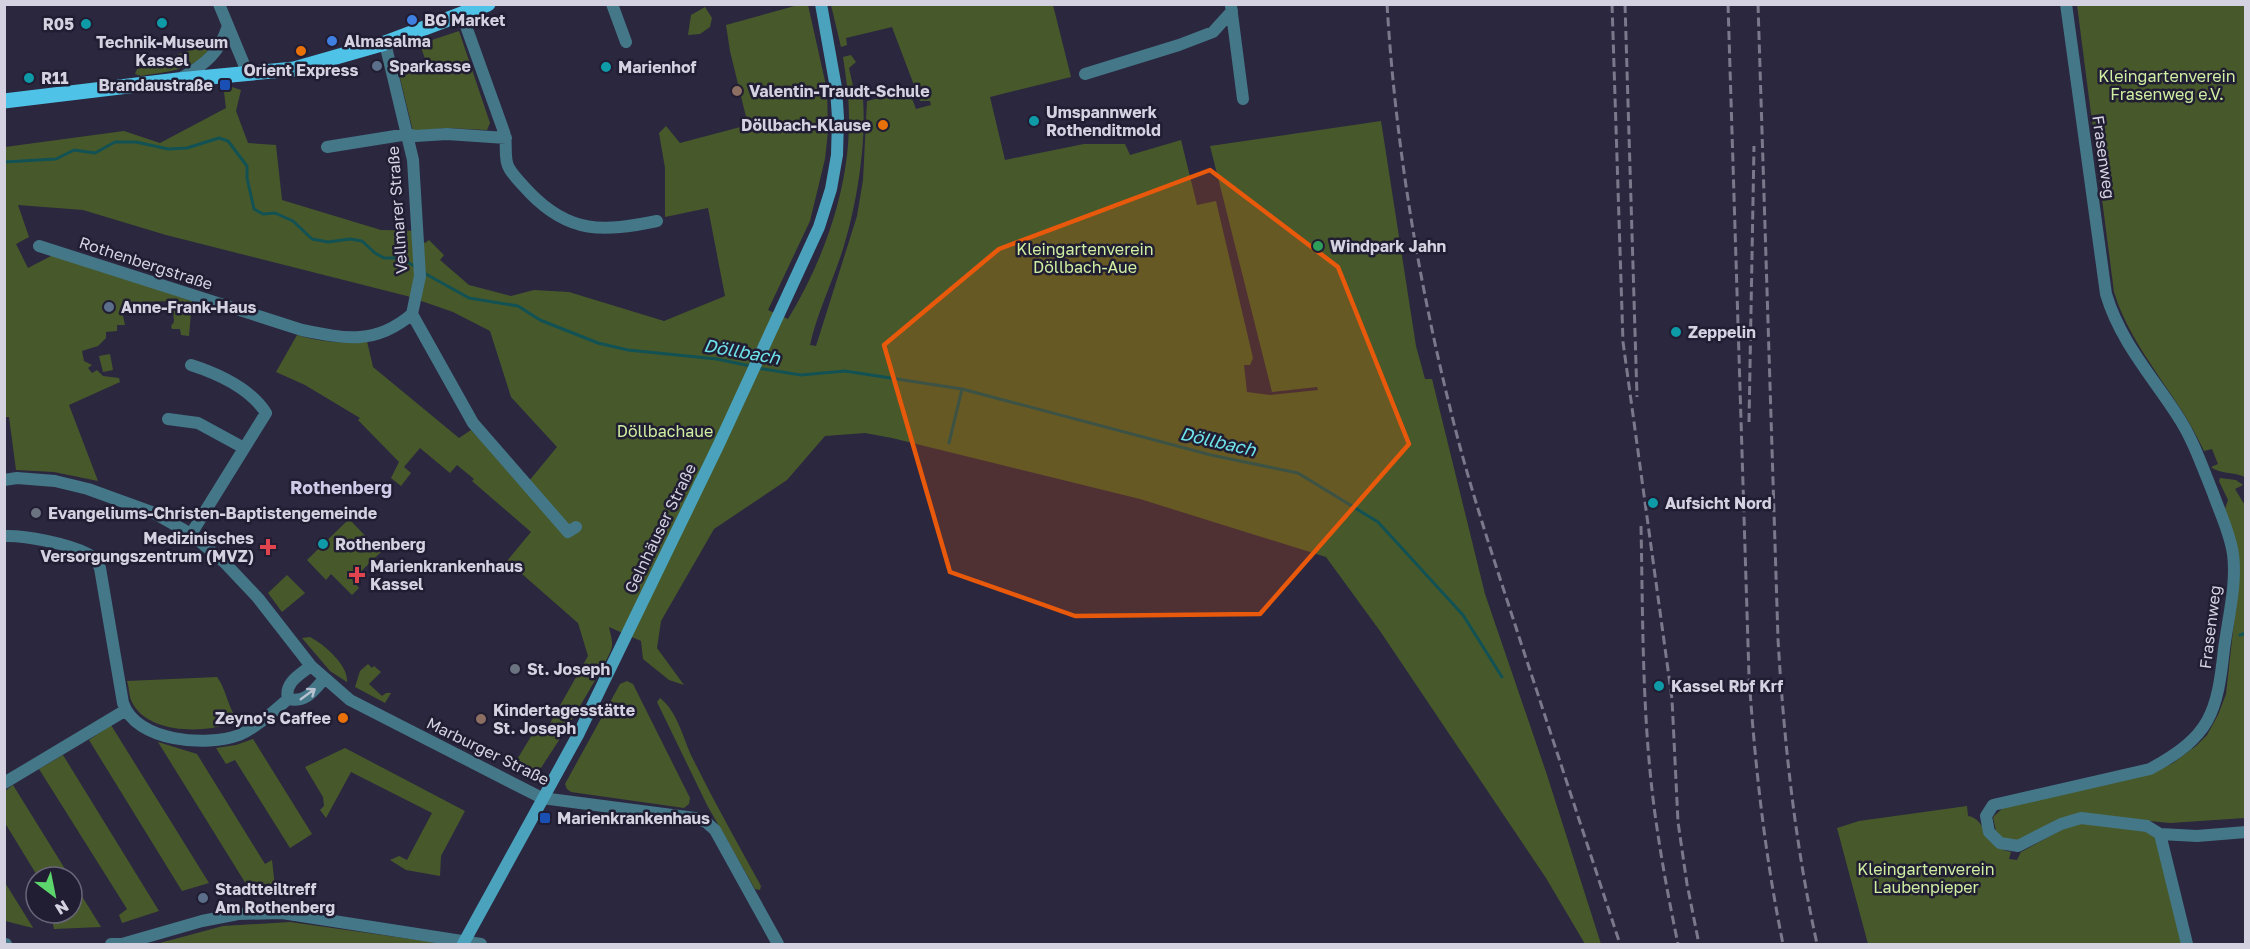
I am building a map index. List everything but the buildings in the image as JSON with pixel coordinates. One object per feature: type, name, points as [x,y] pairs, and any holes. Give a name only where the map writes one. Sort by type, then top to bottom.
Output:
[{"type":"main road","points":[[4,100],[294,69],[386,43],[488,4]]},
{"type":"main road","name":"Gelnhäuser Straße","points":[[464,943],[583,724],[819,228],[831,189],[837,155],[838,118],[836,87],[820,4]]},
{"type":"street","points":[[219,4],[248,74]]},
{"type":"street","points":[[612,4],[626,42]]},
{"type":"street","name":"Frasenweg","points":[[2066,4],[2106,294],[2129,348],[2176,413],[2195,446],[2229,534],[2233,555],[2233,579],[2218,697],[2208,721],[2194,739],[2170,758],[2150,768],[1993,805],[1986,816],[1989,832],[2000,843],[2018,846],[2061,824],[2080,818],[2147,826],[2160,834],[2197,836],[2246,832]]},
{"type":"street","points":[[1085,74],[1213,32],[1231,8]]},
{"type":"street","points":[[1231,8],[1243,99]]},
{"type":"street","points":[[462,15],[506,138],[507,166],[518,180],[545,208],[564,220],[595,227],[627,227],[657,221]]},
{"type":"street","points":[[178,80],[207,61],[219,49],[228,26]]},
{"type":"street","name":"Vellmarer Straße","points":[[386,43],[413,160],[420,271],[412,314]]},
{"type":"street","points":[[327,147],[408,134],[506,138]]},
{"type":"street","name":"Rothenbergstraße","points":[[39,246],[302,330],[330,336],[358,338],[380,335],[397,328],[412,314]]},
{"type":"street","points":[[412,314],[473,423],[568,532],[576,527]]},
{"type":"street","points":[[191,365],[216,373],[258,400],[266,413],[191,534]]},
{"type":"street","points":[[168,419],[198,423],[244,448]]},
{"type":"street","name":"Marburger Straße","points":[[4,480],[56,481],[88,489],[154,513],[191,534],[213,551],[249,588],[311,666],[350,700],[542,798],[695,818],[706,822],[715,830],[778,945]]},
{"type":"street","points":[[4,536],[20,535],[52,543],[88,554],[95,560],[100,568],[126,710],[144,727],[157,733],[180,740],[209,740],[239,734],[262,722],[287,700],[305,699],[324,679]]},
{"type":"street","points":[[287,700],[286,692],[291,682],[311,666]]},
{"type":"street","points":[[4,783],[126,710]]},
{"type":"street","points":[[2160,834],[2187,945]]},
{"type":"street","points":[[111,945],[238,914],[282,913],[481,945]]},
{"type":"highlighted area","points":[[1210,170],[1338,267],[1409,444],[1260,614],[1075,616],[950,572],[884,345],[999,249]]},
{"type":"green space","points":[[798,5],[808,5],[827,90],[828,131],[825,159],[810,221],[768,310],[788,319],[813,272],[832,222],[840,196],[848,143],[848,94],[843,57],[851,55],[856,62],[849,68],[855,95],[862,89],[864,128],[853,212],[843,249],[810,345],[816,346],[857,216],[863,180],[867,101],[909,91],[916,109],[931,105],[930,101],[920,101],[892,27],[846,38],[847,45],[841,47],[831,5],[1053,5],[1071,77],[990,97],[1005,160],[1084,144],[1125,144],[1130,155],[1181,140],[1197,205],[1216,201],[1253,358],[1250,365],[1244,365],[1247,392],[1270,395],[1318,390],[1317,387],[1272,392],[1210,146],[1381,121],[1416,346],[1425,379],[1432,379],[1485,594],[1546,772],[1601,944],[1585,944],[1546,878],[1380,631],[1326,557],[1140,499],[892,438],[865,433],[825,436],[787,480],[714,529],[661,621],[657,648],[684,685],[669,680],[643,659],[641,641],[609,627],[612,644],[607,659],[587,695],[534,776],[513,766],[535,730],[545,732],[588,656],[578,623],[507,561],[531,532],[457,465],[450,473],[420,448],[404,467],[411,473],[401,486],[391,478],[399,462],[358,420],[360,418],[305,385],[276,372],[297,335],[332,342],[367,341],[373,367],[459,438],[471,430],[524,487],[557,447],[511,397],[490,331],[453,312],[407,296],[166,235],[83,210],[18,205],[29,237],[16,244],[28,268],[53,255],[192,300],[189,336],[181,335],[180,329],[172,329],[174,322],[172,301],[140,302],[131,305],[129,311],[121,306],[125,325],[117,325],[117,331],[106,332],[106,338],[98,346],[82,351],[84,361],[92,365],[88,368],[92,373],[97,370],[103,376],[119,378],[120,382],[69,405],[98,481],[54,472],[16,470],[9,417],[5,417],[5,147],[124,131],[160,143],[226,108],[223,84],[241,90],[236,111],[248,143],[276,145],[282,200],[381,230],[422,231],[423,241],[425,243],[429,240],[444,255],[440,260],[469,285],[511,296],[534,290],[569,292],[664,321],[725,296],[708,208],[665,217],[665,168],[659,133],[666,126],[680,143],[748,125],[726,25]]},
{"type":"green space","name":"Kleingartenverein Frasenweg e.V.","points":[[2077,5],[2245,5],[2245,477],[2218,471],[2211,467],[2218,464],[2212,449],[2204,451],[2182,411],[2132,334],[2114,292]]},
{"type":"green space","points":[[705,7],[712,18],[710,27],[700,34],[688,35],[691,15]]},
{"type":"green space","points":[[459,31],[490,123],[487,130],[447,128],[413,131],[399,74],[427,65],[420,44]]},
{"type":"green space","points":[[213,42],[207,52],[192,64],[162,73],[141,76],[135,74],[137,69]]},
{"type":"green space","points":[[110,354],[113,370],[103,372],[99,356]]},
{"type":"green space","points":[[2220,478],[2236,480],[2243,485],[2235,489],[2246,507],[2245,818],[2170,823],[2080,814],[2020,841],[2005,841],[1996,831],[1993,817],[2005,806],[2150,774],[2173,763],[2207,735],[2226,694],[2239,577],[2225,509],[2228,500],[2219,481]]},
{"type":"green space","points":[[349,519],[381,552],[352,580],[359,588],[352,595],[331,574],[326,580],[307,560]]},
{"type":"green space","points":[[287,575],[305,593],[282,612],[268,593]]},
{"type":"green space","points":[[310,637],[328,650],[340,663],[347,676],[347,682],[330,671],[302,638]]},
{"type":"green space","points":[[368,664],[381,672],[369,684],[382,696],[391,693],[385,703],[355,687],[360,671]]},
{"type":"green space","points":[[217,677],[231,710],[238,720],[226,726],[202,729],[178,729],[155,723],[145,717],[131,700],[127,681]]},
{"type":"green space","points":[[627,681],[633,684],[690,798],[689,804],[684,808],[571,792],[567,789],[565,784],[620,684]]},
{"type":"green space","points":[[660,698],[676,718],[689,751],[761,886],[760,890],[755,889],[707,805],[657,702]]},
{"type":"green space","points":[[111,725],[209,883],[182,891],[89,740]]},
{"type":"green space","points":[[253,739],[312,834],[290,848],[235,760],[226,764],[216,748],[236,745]]},
{"type":"green space","points":[[158,742],[197,754],[265,864],[272,860],[275,887],[239,893],[237,890],[246,884]]},
{"type":"green space","points":[[345,748],[465,811],[441,856],[440,876],[406,870],[390,860],[399,856],[407,860],[432,813],[351,772],[326,818],[320,810],[324,806],[323,797],[305,767]]},
{"type":"green space","points":[[63,755],[159,911],[122,923],[119,915],[127,909],[39,769]]},
{"type":"green space","points":[[13,785],[63,865],[31,865],[5,823],[5,791]]},
{"type":"green space","name":"Kleingartenverein Laubenpieper","points":[[1967,806],[1968,816],[1979,822],[1989,839],[2001,849],[2011,852],[2009,859],[2017,860],[2021,852],[2065,828],[2081,823],[2147,831],[2158,840],[2183,944],[1868,944],[1837,828],[1859,821]]},
{"type":"green space","points":[[4,881],[24,913],[24,925],[31,925],[33,928],[5,921]]},
{"type":"green space","points":[[84,899],[101,927],[54,929],[53,925],[84,925]]},
{"type":"green space","points":[[290,922],[436,944],[156,944],[223,926]]},
{"type":"waterway","name":"Döllbach","points":[[4,162],[56,159],[74,150],[95,153],[115,142],[136,142],[168,149],[187,148],[219,138],[228,141],[247,166],[247,178],[254,209],[263,214],[275,213],[293,221],[312,239],[328,242],[350,239],[362,241],[384,258],[400,258],[416,267]]},
{"type":"waterway","name":"Döllbach","points":[[424,273],[469,298],[518,306],[540,320],[598,343],[628,350],[717,359],[750,366]]},
{"type":"waterway","name":"Döllbach","points":[[757,368],[801,375],[845,371],[962,389],[1211,455],[1298,473],[1378,522],[1463,615],[1502,677]]},
{"type":"waterway","points":[[949,443],[962,389]]},
{"type":"waterway","points":[[2240,635],[2246,633]]},
{"type":"railway","points":[[1387,4],[1404,172],[1423,283],[1446,393],[1489,545],[1620,944]]},
{"type":"railway","points":[[1612,4],[1623,342],[1672,699],[1678,822],[1699,944]]},
{"type":"railway","points":[[1625,4],[1637,397]]},
{"type":"railway","points":[[1728,4],[1749,676],[1762,811],[1783,944]]},
{"type":"railway","points":[[1758,4],[1778,639],[1792,793],[1802,869],[1817,944]]},
{"type":"railway","points":[[1749,422],[1754,146]]},
{"type":"railway","points":[[1641,526],[1644,670],[1651,778],[1660,847],[1678,944]]},
{"type":"place","name":"BG Market","points":[[412,20]]},
{"type":"place","name":"Technik-Museum Kassel","points":[[162,23]]},
{"type":"place","name":"R05","points":[[86,24]]},
{"type":"place","name":"Almasalma","points":[[332,41]]},
{"type":"place","name":"Orient Express","points":[[301,51]]},
{"type":"place","name":"Sparkasse","points":[[377,66]]},
{"type":"place","name":"Marienhof","points":[[606,67]]},
{"type":"place","name":"R11","points":[[29,78]]},
{"type":"place","name":"Brandaustraße","points":[[225,85]]},
{"type":"place","name":"Valentin-Traudt-Schule","points":[[737,91]]},
{"type":"place","name":"Umspannwerk Rothenditmold","points":[[1034,121]]},
{"type":"place","name":"Döllbach-Klause","points":[[883,125]]},
{"type":"place","name":"Windpark Jahn","points":[[1318,246]]},
{"type":"place","name":"Anne-Frank-Haus","points":[[109,307]]},
{"type":"place","name":"Zeppelin","points":[[1676,332]]},
{"type":"place","name":"Aufsicht Nord","points":[[1653,503]]},
{"type":"place","name":"Evangeliums-Christen-Baptistengemeinde","points":[[36,513]]},
{"type":"place","name":"Rothenberg","points":[[323,544]]},
{"type":"place","name":"Medizinisches Versorgungszentrum (MVZ)","points":[[268,547]]},
{"type":"place","name":"Marienkrankenhaus Kassel","points":[[357,575]]},
{"type":"place","name":"St. Joseph","points":[[515,669]]},
{"type":"place","name":"Kassel Rbf Krf","points":[[1659,686]]},
{"type":"place","name":"Zeyno's Caffee","points":[[343,718]]},
{"type":"place","name":"Kindertagesstätte St. Joseph","points":[[481,719]]},
{"type":"place","name":"Marienkrankenhaus","points":[[545,818]]},
{"type":"place","name":"Stadtteiltreff Am Rothenberg","points":[[203,898]]},
{"type":"district","name":"Rothenberg","points":[[341,487]]},
{"type":"park label","name":"Kleingartenverein Döllbach-Aue","points":[[1085,258]]},
{"type":"park label","name":"Döllbachaue","points":[[665,431]]}]
